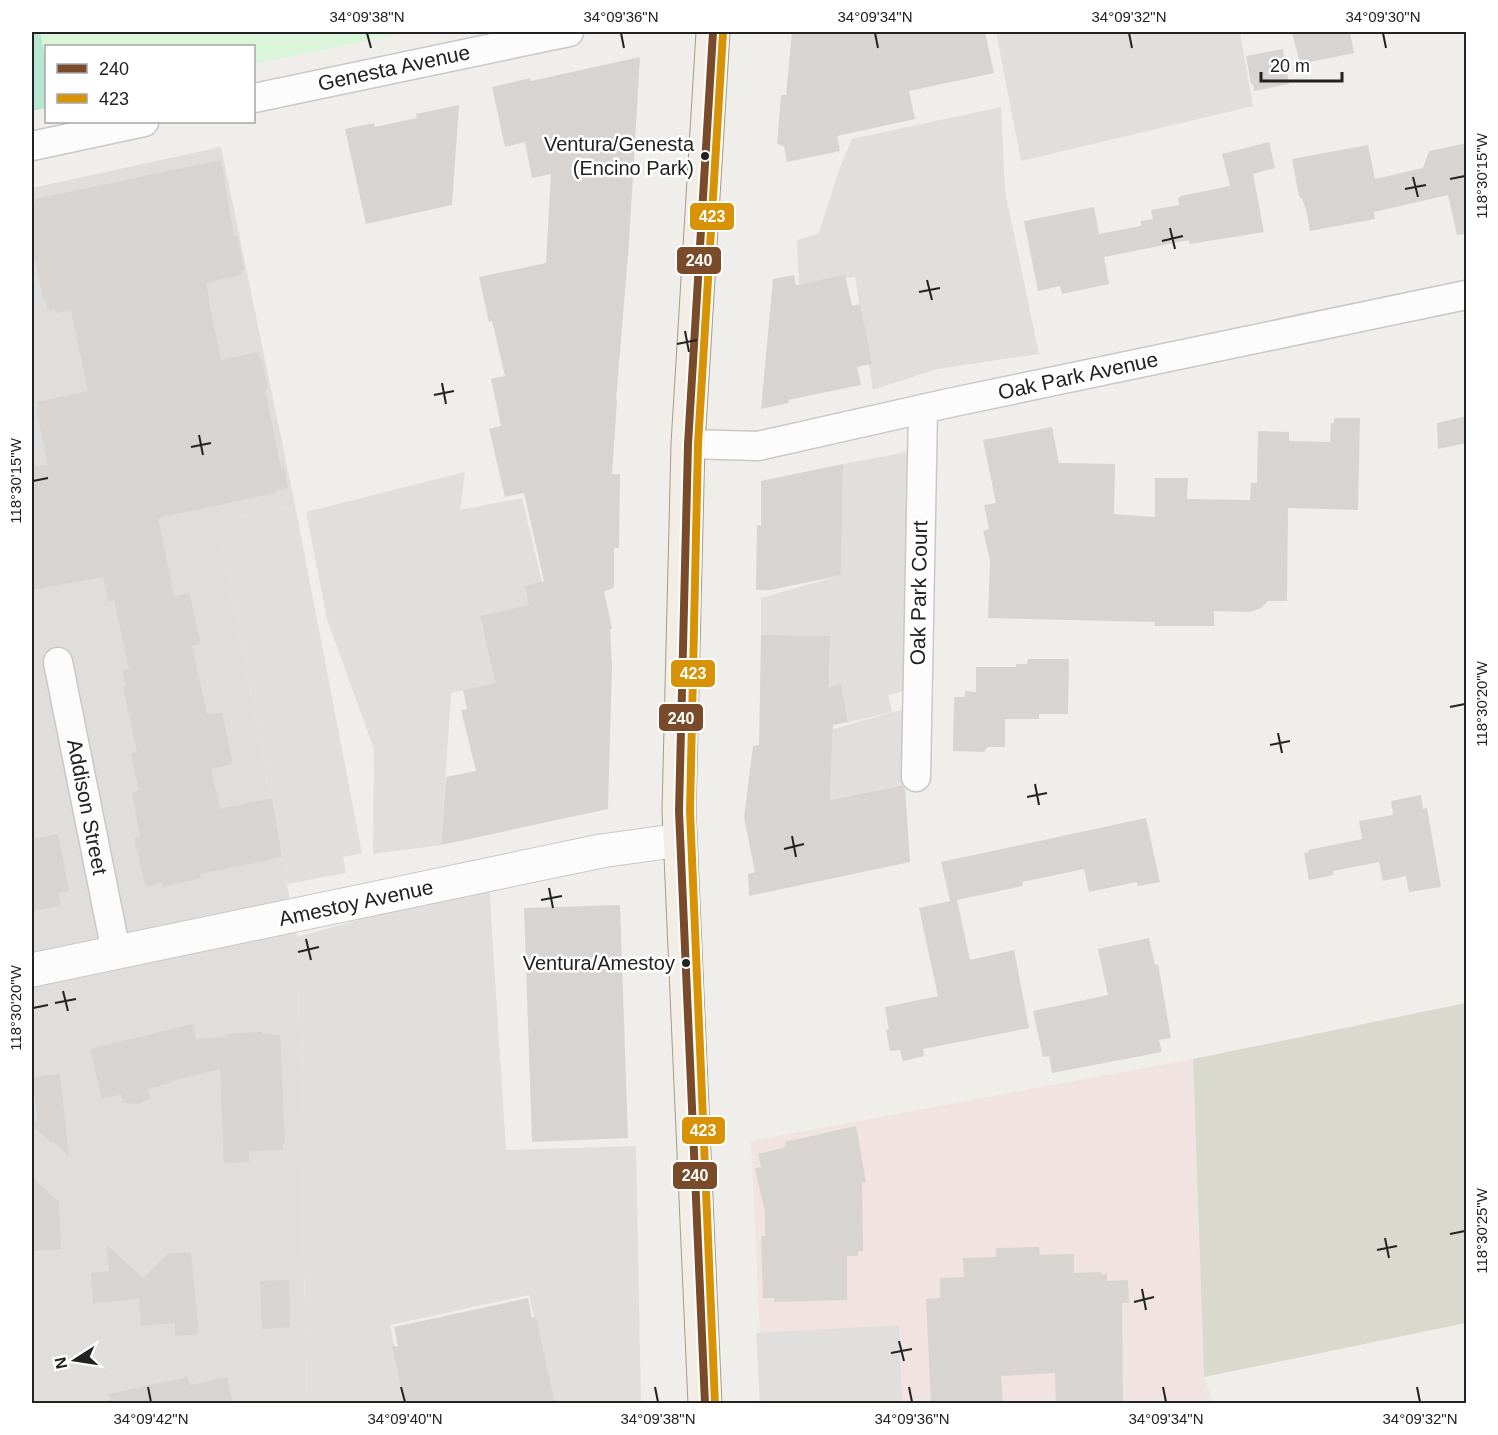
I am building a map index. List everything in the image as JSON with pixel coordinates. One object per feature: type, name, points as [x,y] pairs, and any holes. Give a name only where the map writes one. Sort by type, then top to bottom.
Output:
[{"type":"main road","points":[[705,1404],[680,840],[680,742],[688,444],[713,32]]},
{"type":"street","name":"Genesta Avenue","points":[[255,98],[569,32]]},
{"type":"street","points":[[32,146],[139,123]]},
{"type":"street","name":"Oak Park Avenue","points":[[688,444],[758,446],[923,409],[1467,295]]},
{"type":"street","name":"Oak Park Court","points":[[916,777],[923,409]]},
{"type":"street","name":"Addison Street","points":[[58,662],[116,952]]},
{"type":"street","name":"Amestoy Avenue","points":[[32,970],[609,849],[680,840]]},
{"type":"shaded area","points":[[996,32],[1240,32],[1253,106],[1021,161]]},
{"type":"shaded area","points":[[1001,107],[1005,191],[1039,354],[937,369],[873,390],[855,277],[799,284],[797,240],[819,233],[839,170],[852,139]]},
{"type":"shaded area","points":[[221,147],[295,505],[217,520],[297,937],[307,1403],[32,1403],[32,188]]},
{"type":"shaded area","points":[[917,450],[908,690],[888,695],[892,712],[848,722],[841,685],[829,687],[830,636],[761,635],[761,598],[841,575],[843,464]]},
{"type":"shaded area","points":[[465,472],[460,510],[522,498],[542,582],[529,605],[481,621],[495,683],[451,693],[441,845],[373,854],[374,749],[327,619],[306,512]]},
{"type":"shaded area","points":[[295,505],[362,853],[343,857],[346,873],[287,884],[217,520]]},
{"type":"shaded area","points":[[908,708],[904,784],[830,800],[833,729]]},
{"type":"shaded area","points":[[489,884],[506,1150],[636,1146],[641,1403],[554,1403],[529,1295],[390,1325],[406,1403],[307,1403],[297,937]]},
{"type":"shaded area","points":[[1466,1003],[1466,1323],[1204,1377],[1193,1059]]},
{"type":"shaded area","points":[[1193,1059],[1204,1376],[1213,1403],[763,1403],[751,1141]]},
{"type":"shaded area","points":[[899,1325],[902,1403],[760,1403],[756,1333]]},
{"type":"green space","points":[[32,32],[408,32],[255,64],[255,45],[45,45],[45,108],[32,111]]},
{"type":"green space","points":[[32,32],[40,32],[45,57],[45,108],[32,111]]},
{"type":"building","points":[[792,32],[985,32],[994,73],[909,91],[915,119],[837,136],[840,151],[787,162],[784,146],[777,144],[781,95],[786,95]]},
{"type":"building","points":[[1292,32],[1350,32],[1354,53],[1300,64]]},
{"type":"building","points":[[1283,49],[1289,84],[1254,91],[1246,56]]},
{"type":"building","points":[[640,57],[612,474],[620,474],[619,548],[614,548],[614,588],[604,591],[612,629],[610,629],[612,666],[608,809],[441,845],[446,777],[476,771],[461,710],[467,709],[463,690],[495,683],[480,616],[529,605],[525,586],[544,581],[524,493],[505,497],[489,429],[501,426],[491,379],[505,376],[479,277],[546,263],[551,174],[532,178],[525,142],[505,147],[492,87],[530,78],[531,81]]},
{"type":"building","points":[[459,105],[452,205],[366,224],[345,129],[374,123],[375,127],[417,118],[416,114]]},
{"type":"building","points":[[1269,142],[1275,168],[1253,174],[1264,232],[1190,244],[1189,240],[1104,257],[1109,284],[1062,294],[1060,286],[1038,291],[1024,221],[1094,207],[1099,234],[1141,226],[1141,221],[1153,219],[1151,210],[1179,205],[1178,198],[1181,196],[1230,186],[1222,154]]},
{"type":"building","points":[[1467,143],[1467,234],[1457,235],[1448,195],[1374,212],[1375,219],[1310,231],[1306,210],[1299,196],[1292,159],[1368,145],[1375,179],[1423,168],[1429,151]]},
{"type":"building","points":[[221,160],[234,236],[237,236],[244,271],[241,271],[241,275],[206,283],[210,307],[221,360],[258,352],[261,357],[268,389],[265,390],[281,468],[284,467],[288,488],[275,491],[275,493],[158,518],[174,596],[189,593],[201,644],[192,646],[207,714],[222,713],[233,764],[211,769],[220,809],[272,798],[282,857],[200,874],[201,878],[163,887],[162,883],[146,887],[134,838],[140,837],[132,792],[139,791],[131,753],[137,752],[123,687],[126,686],[122,670],[129,669],[114,600],[108,602],[103,577],[32,590],[32,466],[48,465],[36,407],[38,407],[37,402],[88,391],[71,310],[55,313],[55,309],[48,311],[45,299],[43,299],[32,245],[32,203],[36,203],[35,199]]},
{"type":"building","points":[[794,275],[796,285],[845,275],[852,306],[860,304],[872,364],[857,367],[861,385],[788,400],[789,403],[761,409],[773,279]]},
{"type":"building","points":[[1467,416],[1467,443],[1438,449],[1437,423]]},
{"type":"building","points":[[1334,418],[1360,418],[1358,510],[1288,508],[1287,601],[1268,601],[1261,608],[1250,612],[1214,611],[1214,626],[1155,626],[1155,622],[988,618],[990,560],[983,531],[989,529],[984,505],[996,503],[983,440],[1052,427],[1059,463],[1115,464],[1114,514],[1155,517],[1155,478],[1188,478],[1187,499],[1250,500],[1251,483],[1257,483],[1258,431],[1289,432],[1289,441],[1330,442],[1331,423],[1334,423]]},
{"type":"building","points":[[843,464],[841,575],[771,590],[756,590],[757,525],[761,526],[761,481]]},
{"type":"building","points":[[761,635],[830,636],[829,687],[841,684],[848,722],[833,725],[830,800],[902,785],[905,788],[910,862],[749,896],[748,874],[755,872],[744,817],[753,746],[759,745]]},
{"type":"building","points":[[1028,659],[1069,659],[1068,714],[1039,714],[1039,719],[1005,719],[1005,747],[988,747],[984,752],[953,751],[954,697],[965,697],[965,691],[976,692],[976,667],[1016,667],[1016,664],[1027,664]]},
{"type":"building","points":[[1421,795],[1423,809],[1427,808],[1441,887],[1409,892],[1406,876],[1383,881],[1379,862],[1333,871],[1334,875],[1309,880],[1304,853],[1309,852],[1308,850],[1362,839],[1359,821],[1393,815],[1391,801]]},
{"type":"building","points":[[1146,818],[1160,882],[1138,886],[1137,882],[1089,892],[1084,869],[1022,882],[1023,886],[957,900],[970,960],[1014,950],[1029,1028],[923,1049],[924,1056],[903,1061],[900,1050],[890,1051],[885,1007],[938,996],[919,908],[950,901],[941,862]]},
{"type":"building","points":[[58,834],[69,891],[58,893],[61,906],[32,911],[32,839]]},
{"type":"building","points":[[620,905],[628,1138],[532,1142],[524,908]]},
{"type":"building","points":[[1149,938],[1155,965],[1158,964],[1171,1038],[1159,1040],[1162,1052],[1052,1073],[1049,1056],[1043,1057],[1033,1011],[1108,995],[1098,949]]},
{"type":"building","points":[[192,1024],[196,1039],[262,1032],[262,1034],[280,1035],[285,1144],[283,1144],[283,1150],[249,1151],[249,1162],[224,1163],[220,1069],[148,1089],[150,1098],[139,1104],[123,1103],[121,1094],[102,1099],[90,1049]]},
{"type":"building","points":[[60,1074],[69,1157],[54,1141],[52,1143],[32,1126],[37,1119],[33,1077]]},
{"type":"building","points":[[856,1126],[866,1182],[862,1183],[863,1251],[858,1251],[858,1256],[847,1256],[847,1300],[774,1302],[774,1298],[763,1298],[761,1236],[765,1236],[765,1213],[755,1168],[761,1167],[758,1154],[786,1147],[785,1142]]},
{"type":"building","points":[[32,1177],[59,1202],[61,1249],[32,1251]]},
{"type":"building","points":[[107,1245],[143,1278],[167,1254],[191,1252],[199,1334],[175,1336],[175,1323],[141,1326],[139,1299],[93,1303],[91,1273],[109,1271]]},
{"type":"building","points":[[1039,1247],[1040,1255],[1074,1254],[1074,1273],[1101,1272],[1101,1274],[1107,1274],[1107,1281],[1128,1280],[1129,1303],[1122,1303],[1123,1404],[1056,1404],[1055,1373],[1001,1376],[1003,1404],[931,1404],[926,1299],[940,1298],[940,1278],[964,1277],[963,1258],[996,1257],[996,1248]]},
{"type":"building","points":[[289,1280],[290,1327],[262,1329],[260,1281]]},
{"type":"building","points":[[528,1298],[532,1318],[536,1317],[555,1404],[405,1404],[392,1347],[398,1346],[394,1327]]},
{"type":"building","points":[[188,1377],[190,1385],[227,1377],[233,1404],[110,1404],[109,1394]]},
{"type":"transit line","name":"240","points":[[705,1404],[679,811],[688,444],[713,32]]},
{"type":"transit line","name":"423","points":[[715,1404],[690,811],[698,444],[723,33]]},
{"type":"place","name":"Ventura/Genesta (Encino Park)","points":[[705,156]]},
{"type":"place","name":"Ventura/Amestoy","points":[[686,963]]}]
